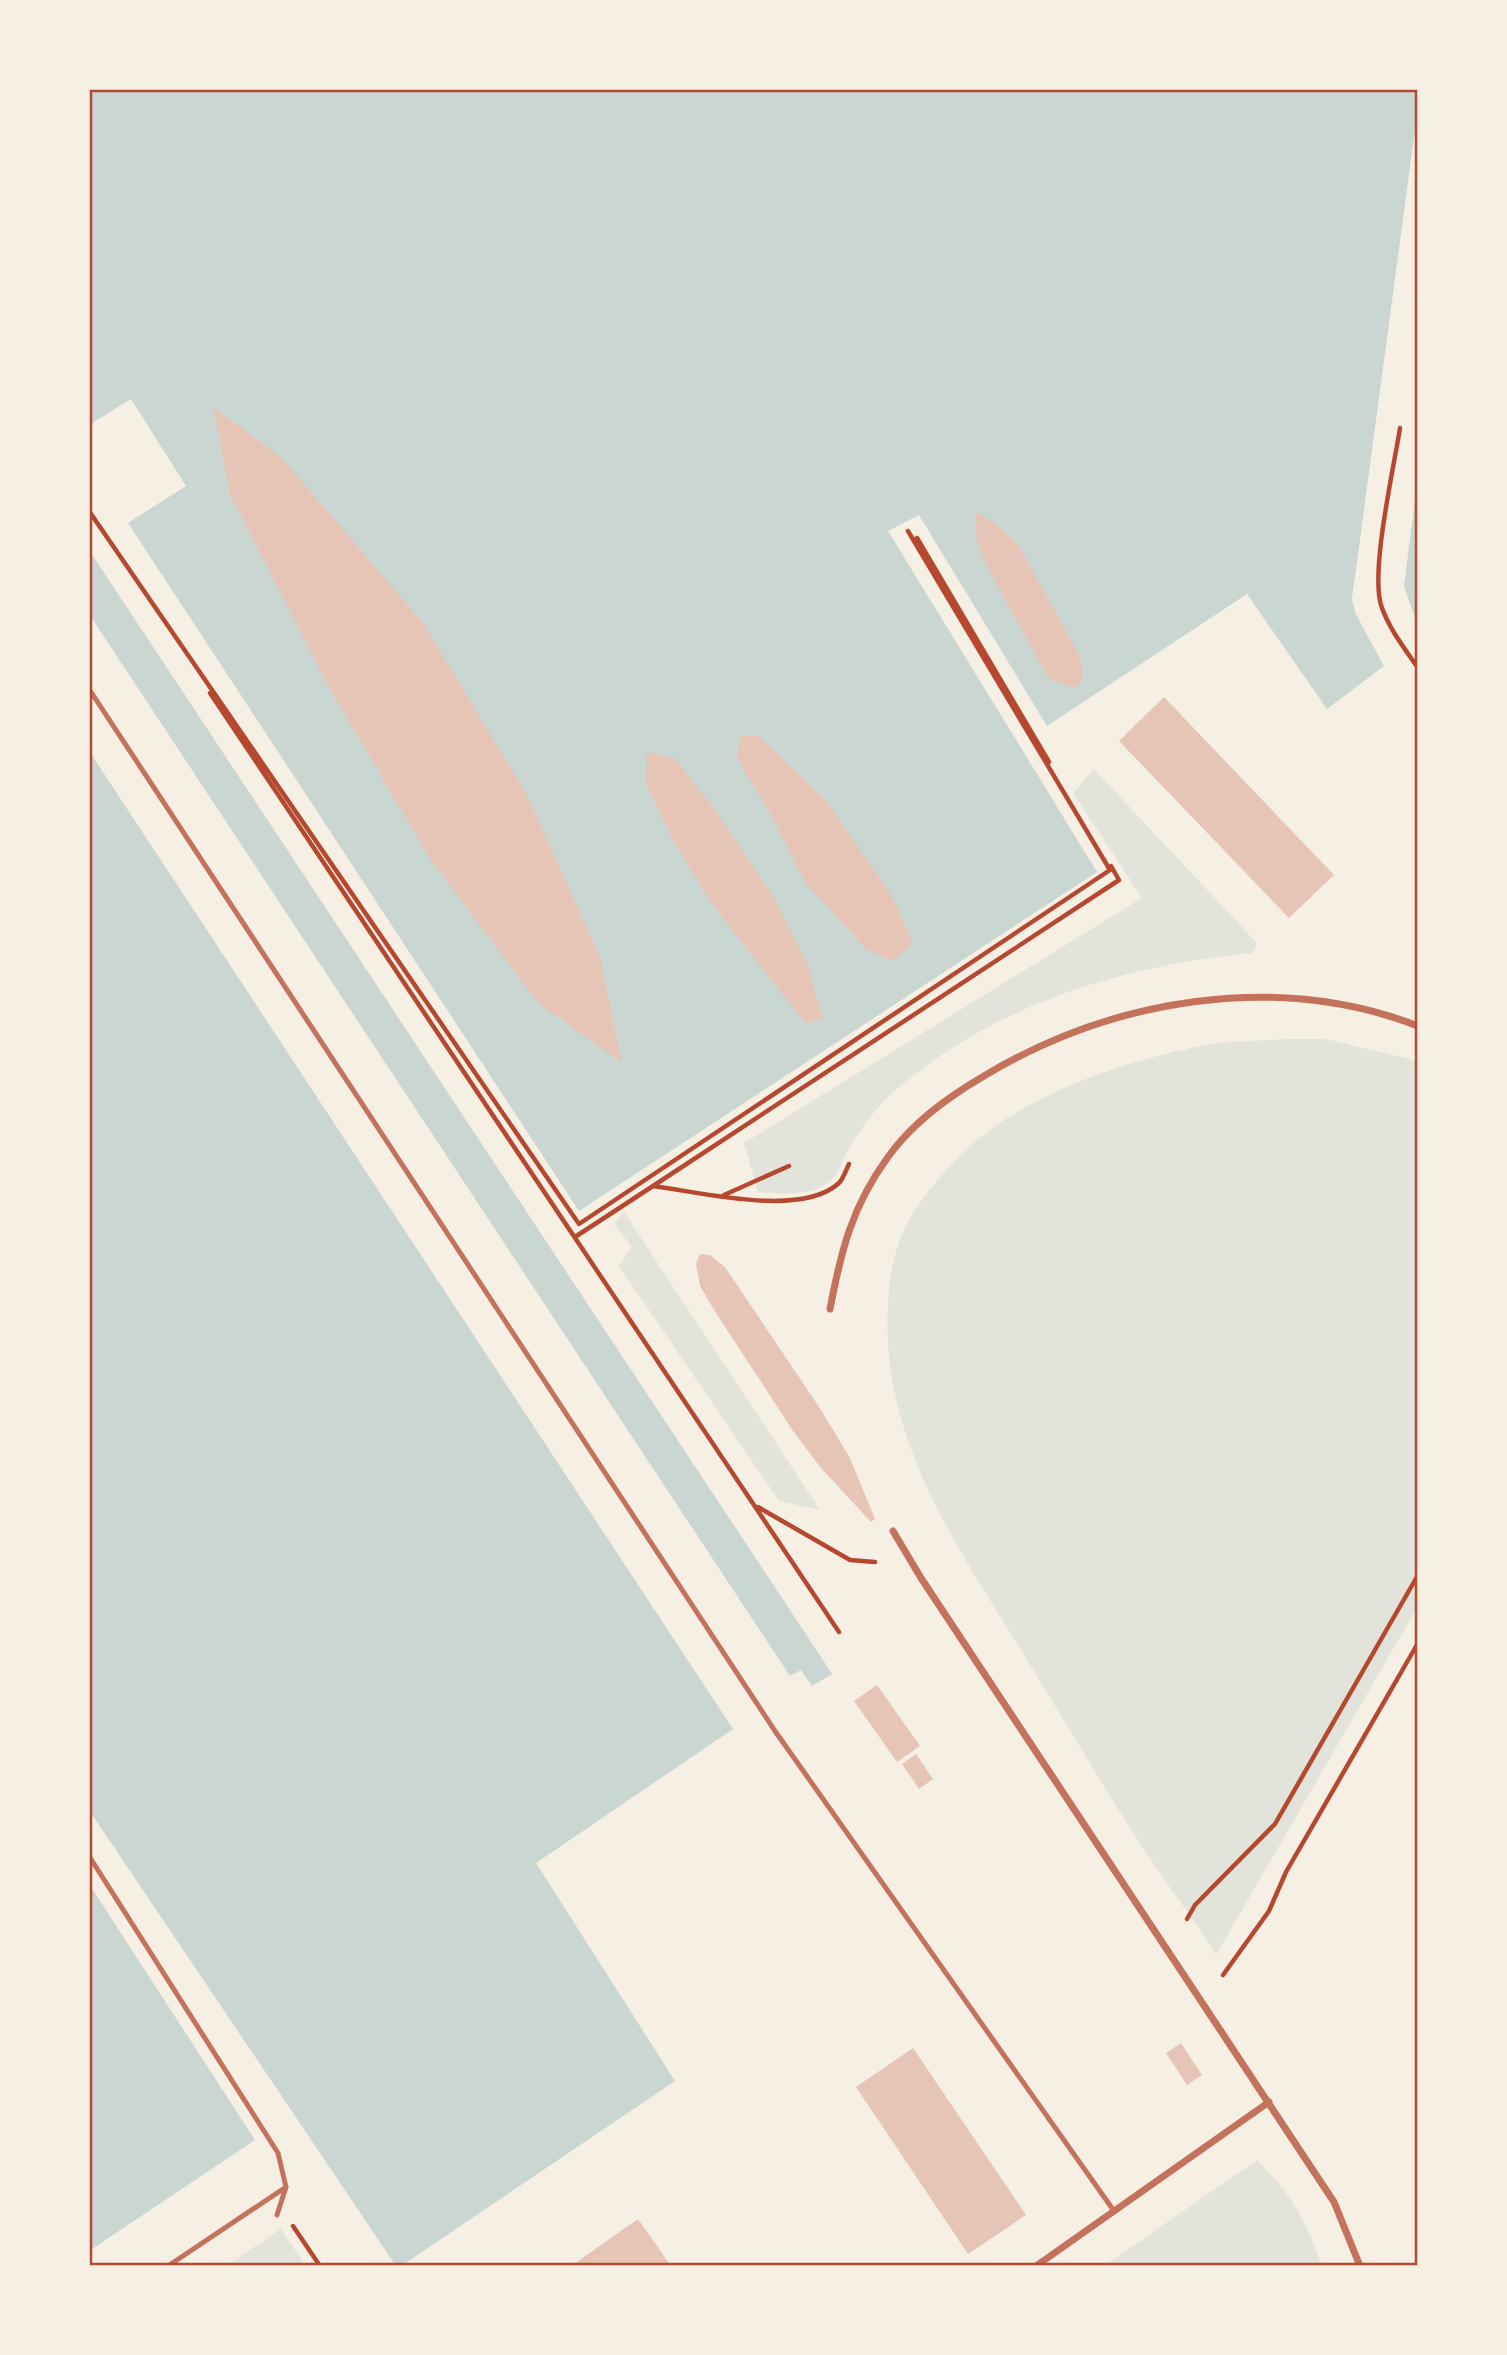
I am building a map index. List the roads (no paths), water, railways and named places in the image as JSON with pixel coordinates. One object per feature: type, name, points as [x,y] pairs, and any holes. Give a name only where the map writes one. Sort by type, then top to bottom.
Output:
[{"type":"street","points":[[830,1309],[840,1255],[853,1215],[888,1157],[917,1123],[959,1091],[1043,1045],[1093,1025],[1149,1009],[1211,999],[1275,998],[1326,1002],[1418,1026]]},
{"type":"street","points":[[893,1531],[921,1578],[1334,2202],[1360,2266]]},
{"type":"street","points":[[1035,2266],[1269,2102]]},
{"type":"lane","points":[[89,690],[775,1731],[1114,2211]]},
{"type":"lane","points":[[89,1856],[271,2140],[285,2172],[286,2187],[277,2215]]},
{"type":"lane","points":[[169,2266],[286,2187]]}]
